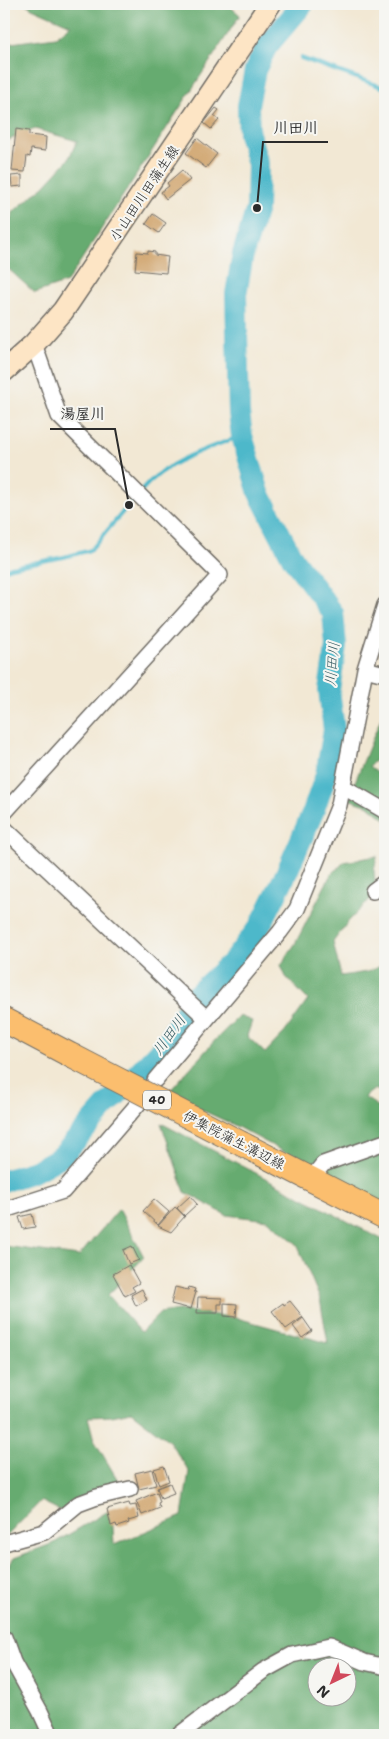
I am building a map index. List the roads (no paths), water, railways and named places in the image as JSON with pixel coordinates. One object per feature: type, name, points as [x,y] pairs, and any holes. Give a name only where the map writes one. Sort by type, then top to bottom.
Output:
[{"type":"main road","name":"小山田川田蒲生線","points":[[4,371],[34,344],[63,312],[270,4]]},
{"type":"main road","name":"伊集院蒲生溝辺線","points":[[4,1020],[385,1218]]},
{"type":"street","points":[[4,813],[220,575],[59,416],[34,344]]},
{"type":"street","points":[[155,1080],[280,932],[297,909],[339,805],[365,669],[385,605]]},
{"type":"street","points":[[365,669],[385,674]]},
{"type":"street","points":[[342,786],[385,810]]},
{"type":"street","points":[[4,828],[206,1018]]},
{"type":"street","points":[[4,1210],[63,1191],[138,1104]]},
{"type":"street","points":[[311,1179],[323,1164],[385,1142]]},
{"type":"street","points":[[4,1543],[44,1532],[78,1504],[96,1497],[130,1489]]},
{"type":"street","points":[[4,1637],[13,1662],[51,1735]]},
{"type":"street","points":[[179,1735],[263,1671],[292,1656],[329,1647],[364,1662],[385,1665]]},
{"type":"waterway","name":"川田川","points":[[4,1181],[35,1171],[62,1156],[105,1107],[165,1045],[195,996],[233,961],[260,926],[286,874],[313,812],[326,775],[334,730],[329,690],[336,646],[333,613],[293,559],[259,493],[242,436],[239,413],[236,294],[243,254],[257,208],[258,164],[249,134],[248,106],[255,70],[267,46],[303,4]]},
{"type":"waterway","points":[[301,58],[385,88]]},
{"type":"waterway","points":[[141,491],[162,471],[201,451],[242,436]]},
{"type":"waterway","points":[[4,570],[91,550],[136,496]]},
{"type":"place","name":"川田川","points":[[257,208]]},
{"type":"place","name":"湯屋川","points":[[129,505]]}]
